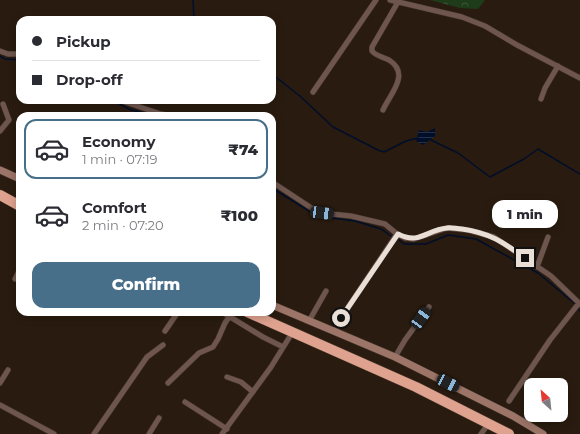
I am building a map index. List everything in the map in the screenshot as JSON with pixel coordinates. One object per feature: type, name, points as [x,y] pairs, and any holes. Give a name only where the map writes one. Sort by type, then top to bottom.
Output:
[{"type":"highway","points":[[0,196],[16,204]]},
{"type":"highway","points":[[256,316],[416,387],[509,434]]},
{"type":"street","points":[[313,92],[376,0]]},
{"type":"street","points":[[390,0],[462,17],[485,26],[517,45],[580,78]]},
{"type":"street","points":[[384,110],[396,86],[399,78],[399,72],[389,61],[374,53],[372,51],[372,47],[398,2]]},
{"type":"street","points":[[0,52],[16,54]]},
{"type":"street","points":[[541,99],[545,88],[558,66]]},
{"type":"street","points":[[0,131],[9,120],[3,104]]},
{"type":"street","points":[[131,104],[155,112]]},
{"type":"street","points":[[0,170],[16,177]]},
{"type":"street","points":[[276,185],[313,209],[322,213],[351,216],[385,224],[405,238],[414,239],[447,228],[480,233],[494,237],[551,276],[580,304],[550,340],[509,401]]},
{"type":"street","points":[[335,332],[341,318],[398,234]]},
{"type":"street","points":[[537,267],[548,237]]},
{"type":"street","points":[[309,321],[326,292]]},
{"type":"street","points":[[276,307],[395,357],[513,416],[543,434]]},
{"type":"street","points":[[395,357],[405,340],[429,307]]},
{"type":"street","points":[[165,332],[175,316]]},
{"type":"street","points":[[168,383],[199,353],[213,347],[229,317],[283,347]]},
{"type":"street","points":[[222,434],[271,367],[292,333]]},
{"type":"street","points":[[94,434],[147,357],[162,345]]},
{"type":"street","points":[[0,383],[8,370]]},
{"type":"street","points":[[228,377],[241,382],[253,392]]},
{"type":"street","points":[[185,402],[227,428]]},
{"type":"street","points":[[0,405],[54,434]]},
{"type":"street","points":[[149,434],[158,418]]},
{"type":"street","points":[[481,434],[489,423]]},
{"type":"green space","points":[[430,0],[485,0],[478,9],[460,8]]},
{"type":"water","points":[[435,128],[435,136],[423,145],[416,141],[419,130],[427,132]]},
{"type":"waterway","points":[[193,0],[194,16]]},
{"type":"waterway","points":[[0,56],[5,59],[16,60]]},
{"type":"waterway","points":[[276,77],[301,97],[333,127],[378,150],[384,152],[406,141],[418,138]]},
{"type":"waterway","points":[[120,104],[131,110],[140,112]]},
{"type":"waterway","points":[[429,139],[458,153],[490,177],[524,159],[538,149],[580,174]]},
{"type":"waterway","points":[[276,190],[317,216],[355,221],[381,229],[391,236]]},
{"type":"waterway","points":[[399,240],[404,244],[426,244],[448,235],[476,239],[538,273],[574,303]]},
{"type":"route","points":[[341,318],[398,234],[405,238],[414,239],[447,228],[468,230],[494,237],[525,258]]}]
